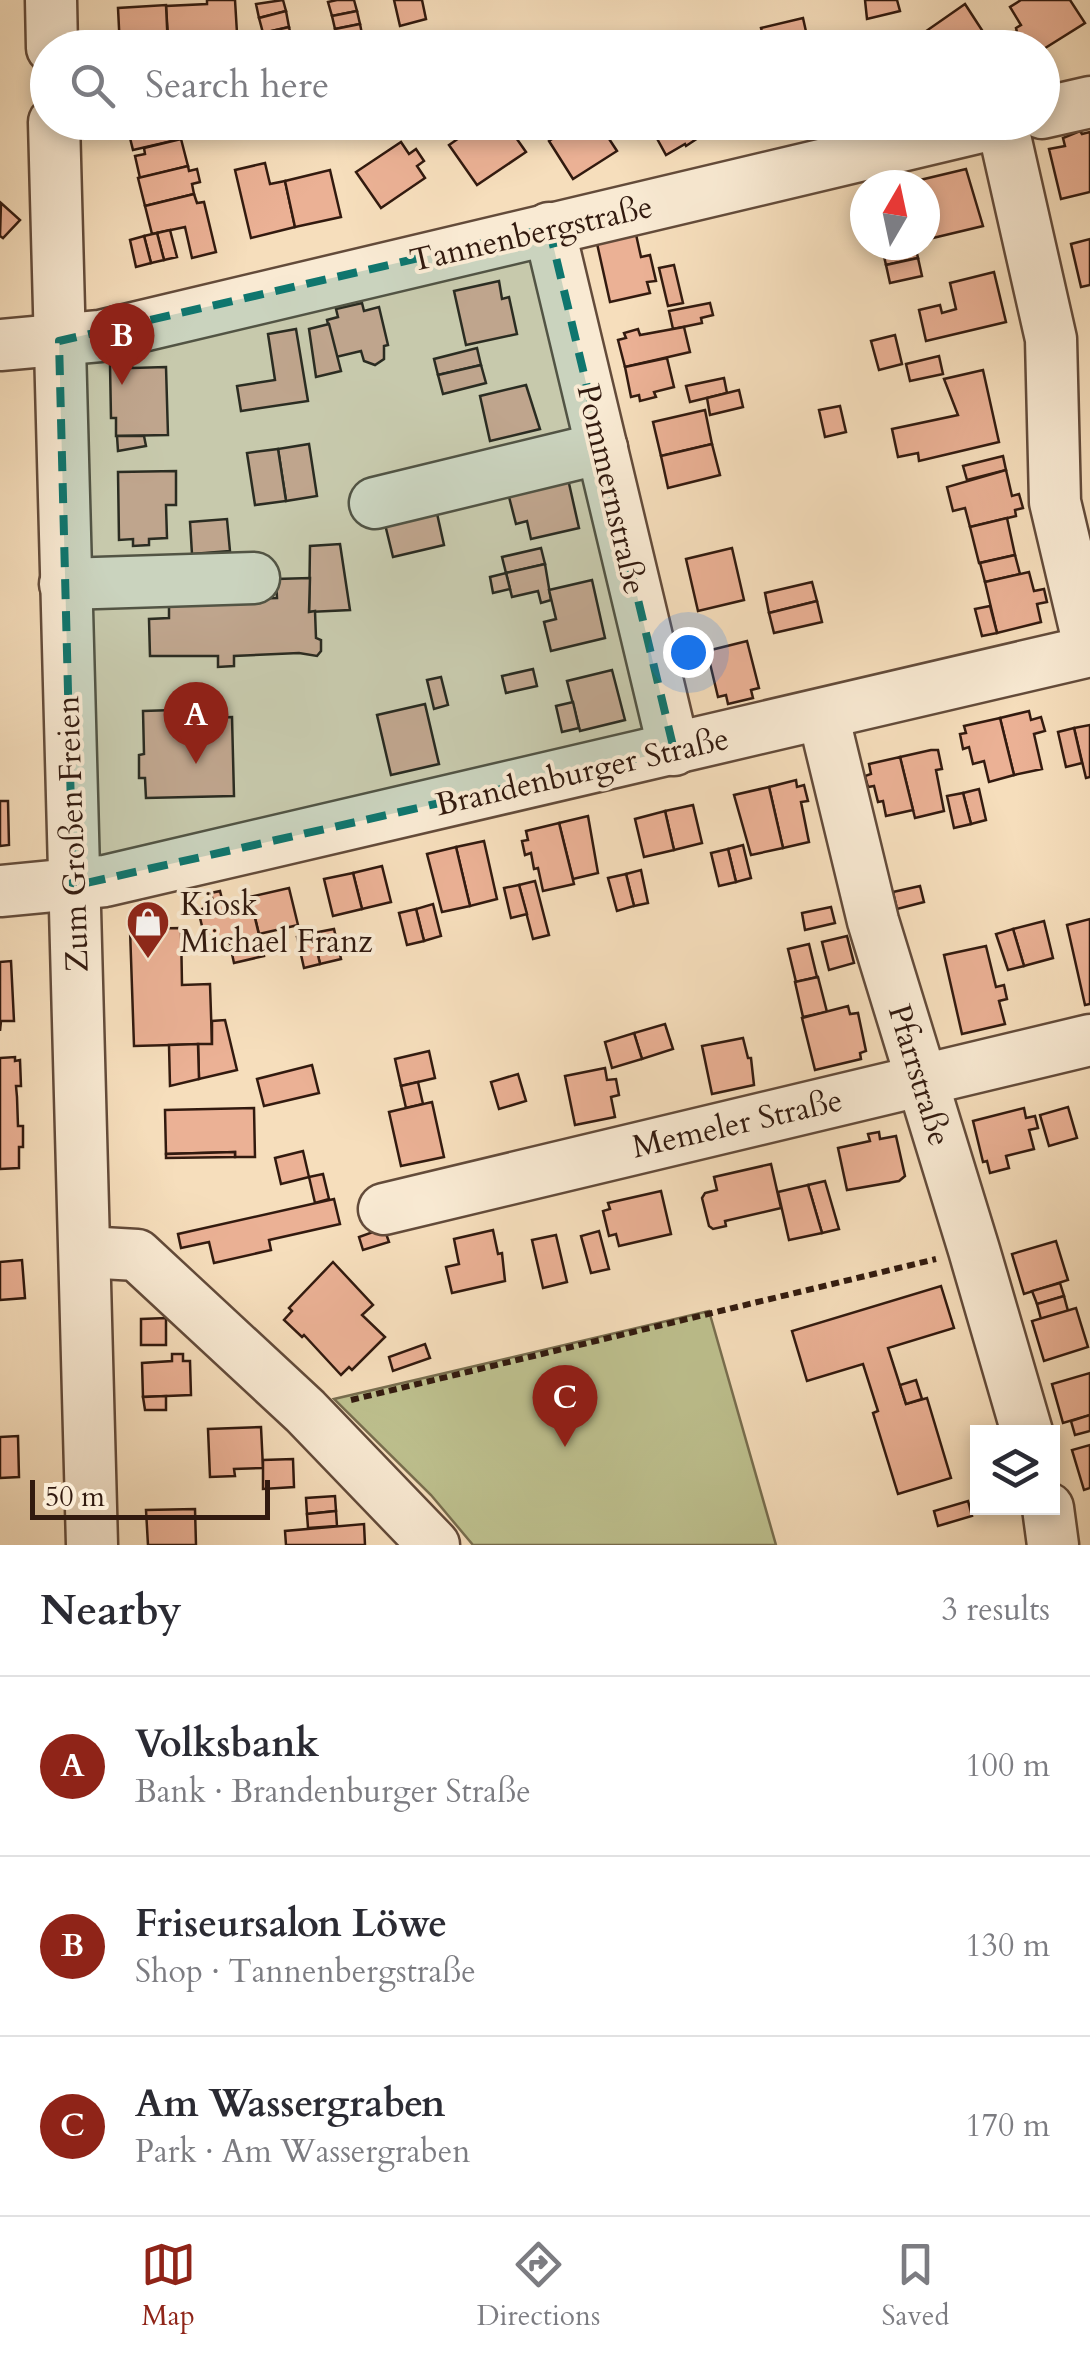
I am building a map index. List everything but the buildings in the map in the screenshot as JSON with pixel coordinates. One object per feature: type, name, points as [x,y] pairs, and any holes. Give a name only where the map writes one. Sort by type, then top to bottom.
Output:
[{"type":"street","points":[[51,0],[52,30]]},
{"type":"street","points":[[1060,109],[1090,102]]},
{"type":"street","name":"Zum Großen Freien","points":[[54,140],[92,1545]]},
{"type":"street","name":"Tannenbergstraße","points":[[0,345],[100,336],[925,140]]},
{"type":"street","points":[[1006,140],[1051,339],[1055,502],[1090,651]]},
{"type":"street","name":"Pommernstraße","points":[[549,228],[674,750]]},
{"type":"street","points":[[375,503],[602,448]]},
{"type":"street","points":[[65,584],[254,578]]},
{"type":"street","name":"Brandenburger Straße","points":[[0,891],[106,881],[1090,651]]},
{"type":"street","name":"Pfarrstraße","points":[[823,715],[873,921],[1025,1425]]},
{"type":"street","name":"Memeler Straße","points":[[384,1209],[1090,1040]]},
{"type":"street","points":[[85,1252],[137,1255],[305,1411],[434,1545]]},
{"type":"street","points":[[1049,1515],[1053,1545]]},
{"type":"path","points":[[335,1404],[974,1250]]},
{"type":"highlighted area","points":[[549,228],[674,750],[73,886],[59,341]]},
{"type":"green space","points":[[709,1311],[776,1545],[473,1545],[431,1495],[334,1399]]},
{"type":"place","name":"Friseursalon Löwe","points":[[122,385]]},
{"type":"place","name":"Volksbank","points":[[196,764]]},
{"type":"place","name":"Kiosk Michael Franz","points":[[148,960]]},
{"type":"place","name":"Am Wassergraben","points":[[565,1447]]}]
